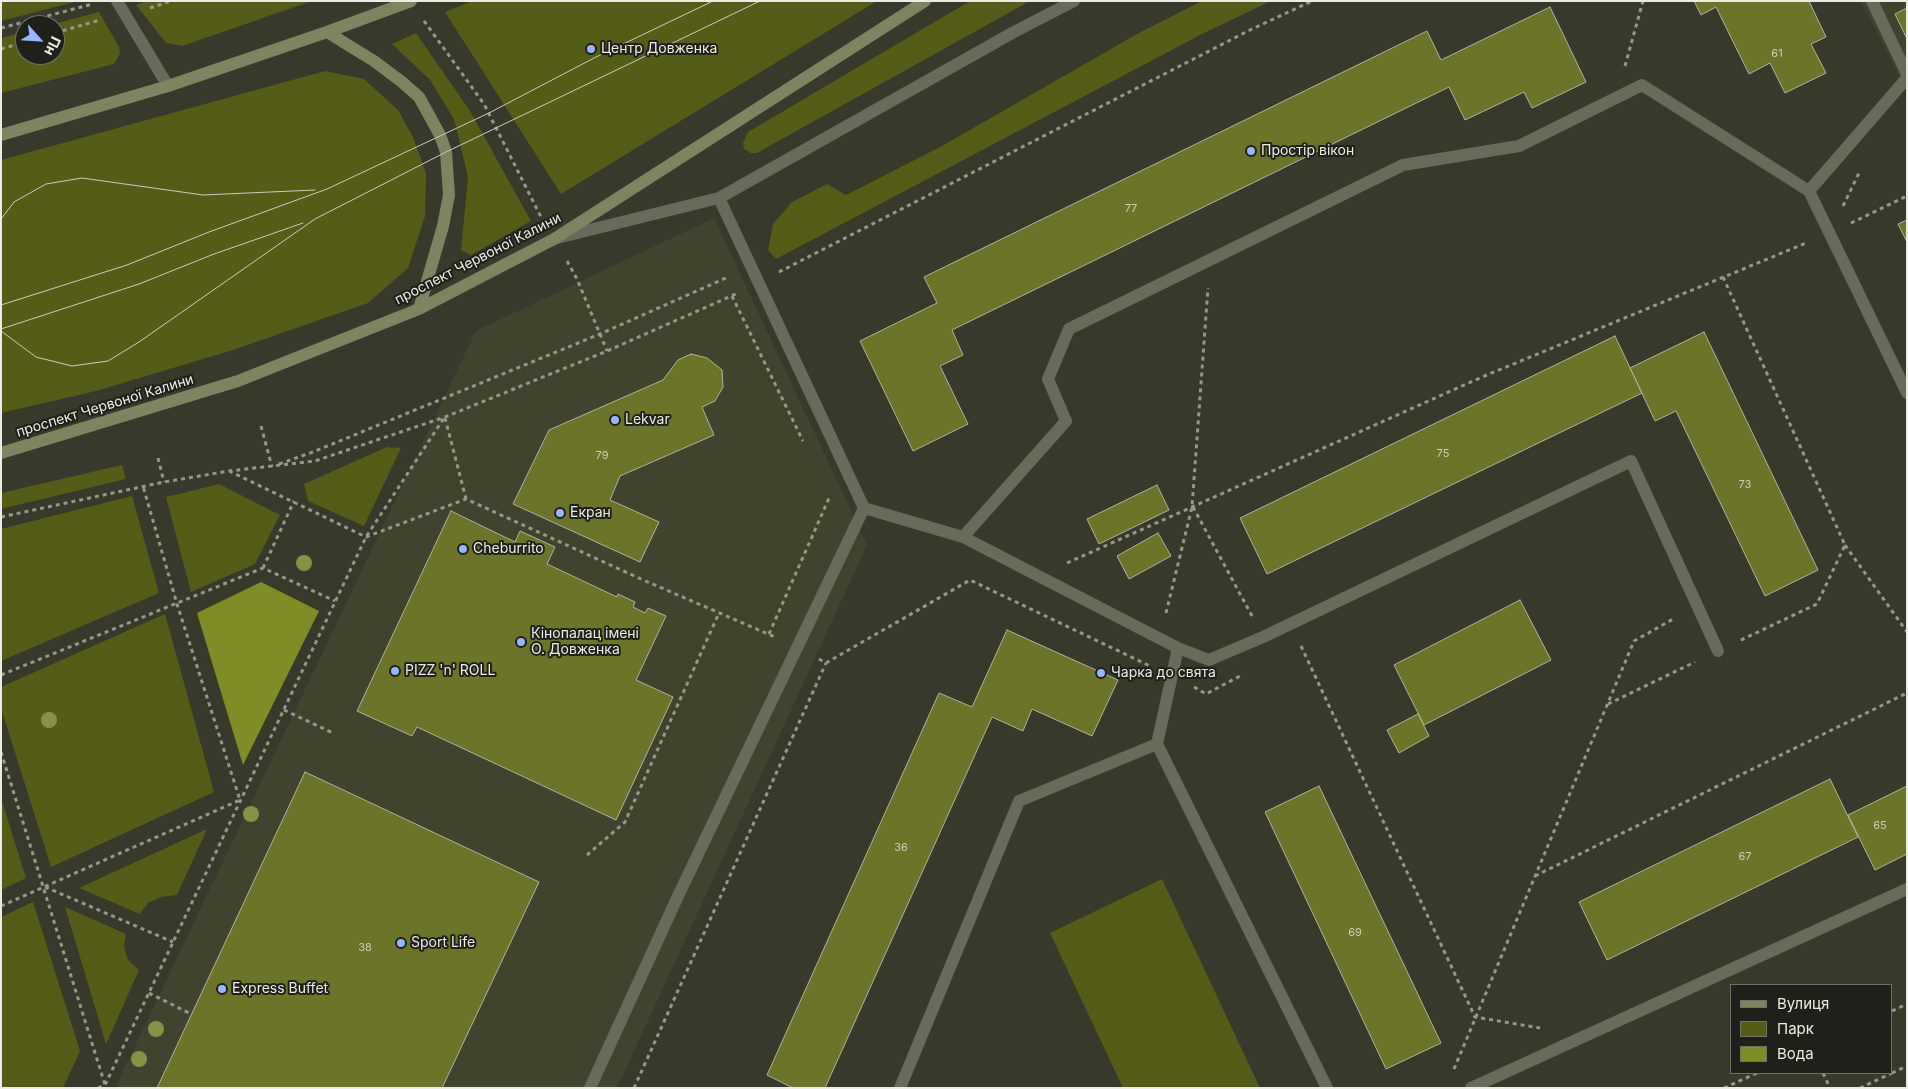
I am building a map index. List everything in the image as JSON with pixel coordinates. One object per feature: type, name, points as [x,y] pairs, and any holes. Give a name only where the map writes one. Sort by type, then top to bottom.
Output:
[{"type":"main road","points":[[1,135],[168,86],[410,1]]},
{"type":"main road","name":"проспект Червоної Калини","points":[[1,453],[238,381],[419,308],[554,239],[925,1]]},
{"type":"main road","points":[[326,32],[374,61],[419,97],[440,135],[446,152],[449,195],[443,226],[419,308]]},
{"type":"lane","points":[[117,1],[168,86]]},
{"type":"lane","points":[[554,239],[718,198],[1014,32],[1074,1]]},
{"type":"lane","points":[[1872,1],[1907,74]]},
{"type":"lane","points":[[1809,191],[1907,78]]},
{"type":"lane","points":[[963,538],[1066,421],[1048,380],[1069,329],[1403,165],[1519,146],[1642,85],[1809,191],[1907,392]]},
{"type":"lane","points":[[718,198],[864,508],[963,538],[1178,648],[1209,660],[1263,637],[1631,460],[1718,651]]},
{"type":"lane","points":[[590,1088],[678,896],[864,508]]},
{"type":"lane","points":[[1178,648],[1157,744],[1327,1088]]},
{"type":"lane","points":[[900,1088],[1019,801],[1157,744]]},
{"type":"lane","points":[[1471,1088],[1907,889]]},
{"type":"path","points":[[149,9],[171,1]]},
{"type":"path","points":[[784,270],[1250,30],[1312,1]]},
{"type":"path","points":[[1616,98],[1643,1]]},
{"type":"path","points":[[1,28],[94,4]]},
{"type":"path","points":[[65,30],[103,19]]},
{"type":"path","points":[[426,24],[484,104],[540,216]]},
{"type":"path","points":[[1,49],[15,45]]},
{"type":"path","points":[[1038,576],[1482,377],[1829,233],[1907,196]]},
{"type":"path","points":[[1160,638],[1192,507],[1210,260]]},
{"type":"path","points":[[272,467],[313,452],[600,334],[751,267]]},
{"type":"path","points":[[1723,277],[1845,545],[1907,632]]},
{"type":"path","points":[[577,279],[607,351]]},
{"type":"path","points":[[1,517],[164,482],[229,471],[316,461],[445,417],[607,351],[732,296],[805,445]]},
{"type":"path","points":[[445,417],[466,499]]},
{"type":"path","points":[[98,1088],[105,1086],[366,537],[445,417]]},
{"type":"path","points":[[261,426],[272,467]]},
{"type":"path","points":[[158,458],[164,482]]},
{"type":"path","points":[[229,471],[366,537],[466,499],[780,640]]},
{"type":"path","points":[[143,486],[177,604],[240,800]]},
{"type":"path","points":[[768,634],[831,498],[826,489]]},
{"type":"path","points":[[1,675],[263,568],[294,501]]},
{"type":"path","points":[[1192,507],[1263,637]]},
{"type":"path","points":[[1608,704],[1817,604],[1845,545]]},
{"type":"path","points":[[263,568],[335,601]]},
{"type":"path","points":[[634,1088],[826,663],[970,580],[1155,668]]},
{"type":"path","points":[[1453,1070],[1634,641],[1697,606]]},
{"type":"path","points":[[587,855],[625,822],[719,613]]},
{"type":"path","points":[[1292,650],[1301,646],[1475,1017]]},
{"type":"path","points":[[815,657],[826,663]]},
{"type":"path","points":[[1192,687],[1206,694],[1249,672]]},
{"type":"path","points":[[1535,877],[1907,693]]},
{"type":"path","points":[[284,710],[333,733]]},
{"type":"path","points":[[1,752],[105,1086]]},
{"type":"path","points":[[1,906],[240,800]]},
{"type":"path","points":[[44,886],[173,942]]},
{"type":"path","points":[[149,993],[191,1014]]},
{"type":"path","points":[[1893,1011],[1907,1004]]},
{"type":"path","points":[[1475,1017],[1586,1035]]},
{"type":"path","points":[[1893,1072],[1907,1066]]},
{"type":"path","points":[[1724,1088],[1755,1074]]},
{"type":"path","points":[[1823,1074],[1830,1088]]},
{"type":"path","points":[[1860,1088],[1888,1074]]},
{"type":"shaded area","points":[[1861,1],[1907,1],[1907,91]]},
{"type":"shaded area","points":[[714,218],[867,545],[617,1088],[115,1088],[476,331]]},
{"type":"green space","points":[[1,1],[79,1],[24,15],[15,15],[15,17],[1,21]]},
{"type":"green space","points":[[146,1],[312,1],[182,46],[167,43],[136,5]]},
{"type":"green space","points":[[472,1],[877,1],[561,194],[445,12]]},
{"type":"green space","points":[[970,1],[1030,1],[757,153],[751,153],[744,149],[743,143],[748,132]]},
{"type":"green space","points":[[1202,1],[1271,1],[1202,34],[776,259],[768,250],[773,224],[792,202],[827,184],[846,195],[942,146],[1137,34]]},
{"type":"green space","points":[[99,12],[119,47],[120,54],[114,64],[1,93],[1,38],[15,34],[15,65],[65,65],[65,21]]},
{"type":"green space","points":[[416,33],[470,111],[531,221],[471,255],[461,250],[468,177],[454,119],[430,80],[392,44]]},
{"type":"green space","points":[[325,71],[364,79],[398,110],[413,137],[426,173],[425,216],[408,268],[368,303],[233,350],[96,391],[1,413],[1,160]]},
{"type":"green space","points":[[387,447],[401,448],[364,526],[308,501],[304,484]]},
{"type":"green space","points":[[122,465],[126,479],[1,509],[1,493]]},
{"type":"green space","points":[[219,484],[280,515],[255,564],[191,592],[166,497]]},
{"type":"green space","points":[[132,496],[159,593],[1,661],[1,529]]},
{"type":"green space","points":[[165,614],[214,792],[51,867],[1,708],[1,687]]},
{"type":"green space","points":[[1,798],[26,878],[1,890]]},
{"type":"green space","points":[[207,829],[177,895],[161,897],[148,903],[140,914],[79,888]]},
{"type":"green space","points":[[1162,879],[1260,1088],[1123,1088],[1050,933]]},
{"type":"green space","points":[[33,902],[80,1051],[63,1088],[1,1088],[1,917]]},
{"type":"green space","points":[[65,907],[126,934],[124,947],[128,960],[139,970],[106,1044]]},
{"type":"water","points":[[261,582],[319,611],[243,765],[197,613]]},
{"type":"building","points":[[1694,1],[1809,1],[1826,37],[1811,44],[1826,73],[1785,93],[1770,63],[1749,74],[1716,7],[1701,15]]},
{"type":"building","points":[[1550,7],[1586,82],[1532,108],[1524,92],[1465,120],[1449,87],[952,330],[963,355],[940,366],[968,424],[913,451],[860,341],[937,303],[924,277],[1427,31],[1441,60]]},
{"type":"building","points":[[1907,8],[1907,39],[1895,14]]},
{"type":"building","points":[[1907,220],[1907,242],[1898,224]]},
{"type":"building","points":[[1704,332],[1818,570],[1765,596],[1676,411],[1655,421],[1630,368]]},
{"type":"building","points":[[1615,336],[1642,393],[1267,574],[1240,518]]},
{"type":"building","points":[[691,354],[707,358],[722,370],[723,387],[715,401],[702,407],[714,435],[620,476],[610,500],[659,522],[640,562],[513,504],[549,430],[663,380],[678,360]]},
{"type":"building","points":[[1157,485],[1169,510],[1099,544],[1087,519]]},
{"type":"building","name":"Кінопалац імені О. Довженка","points":[[451,511],[515,542],[520,531],[555,547],[547,564],[617,597],[618,594],[635,602],[633,607],[645,613],[648,608],[666,616],[636,680],[673,697],[616,820],[417,727],[412,736],[357,711]]},
{"type":"building","points":[[1158,533],[1171,556],[1129,579],[1117,556]]},
{"type":"building","points":[[1520,600],[1551,660],[1424,725],[1394,665]]},
{"type":"building","points":[[1007,630],[1118,680],[1092,736],[1032,709],[1023,731],[992,717],[825,1088],[793,1088],[767,1075],[939,693],[972,707]]},
{"type":"building","points":[[1418,714],[1429,736],[1399,753],[1387,730]]},
{"type":"building","points":[[305,772],[539,882],[442,1088],[157,1088]]},
{"type":"building","points":[[1830,779],[1858,837],[1607,960],[1579,902]]},
{"type":"building","points":[[1319,786],[1441,1043],[1386,1069],[1265,812]]},
{"type":"building","points":[[1907,786],[1907,854],[1875,870],[1848,815]]},
{"type":"tram line","points":[[1,305],[127,265],[209,232],[327,189],[489,113],[594,58],[713,1]]},
{"type":"tram line","points":[[1,331],[36,357],[72,366],[108,361],[139,342],[315,219],[446,152],[760,1]]},
{"type":"tram line","points":[[1,219],[14,202],[46,184],[82,178],[203,195],[315,190]]},
{"type":"tram line","points":[[1,329],[139,284],[214,254],[303,223]]},
{"type":"place","name":"Центр Довженка","points":[[591,49]]},
{"type":"place","name":"Простір вікон","points":[[1251,151]]},
{"type":"place","name":"Lekvar","points":[[615,420]]},
{"type":"place","name":"Екран","points":[[560,513]]},
{"type":"place","name":"Cheburrito","points":[[463,549]]},
{"type":"place","name":"Кінопалац імені О. Довженка","points":[[521,642]]},
{"type":"place","name":"PIZZ 'n' ROLL","points":[[395,671]]},
{"type":"place","name":"Чарка до свята","points":[[1101,673]]},
{"type":"place","name":"Sport Life","points":[[401,943]]},
{"type":"place","name":"Express Buffet","points":[[222,989]]}]
